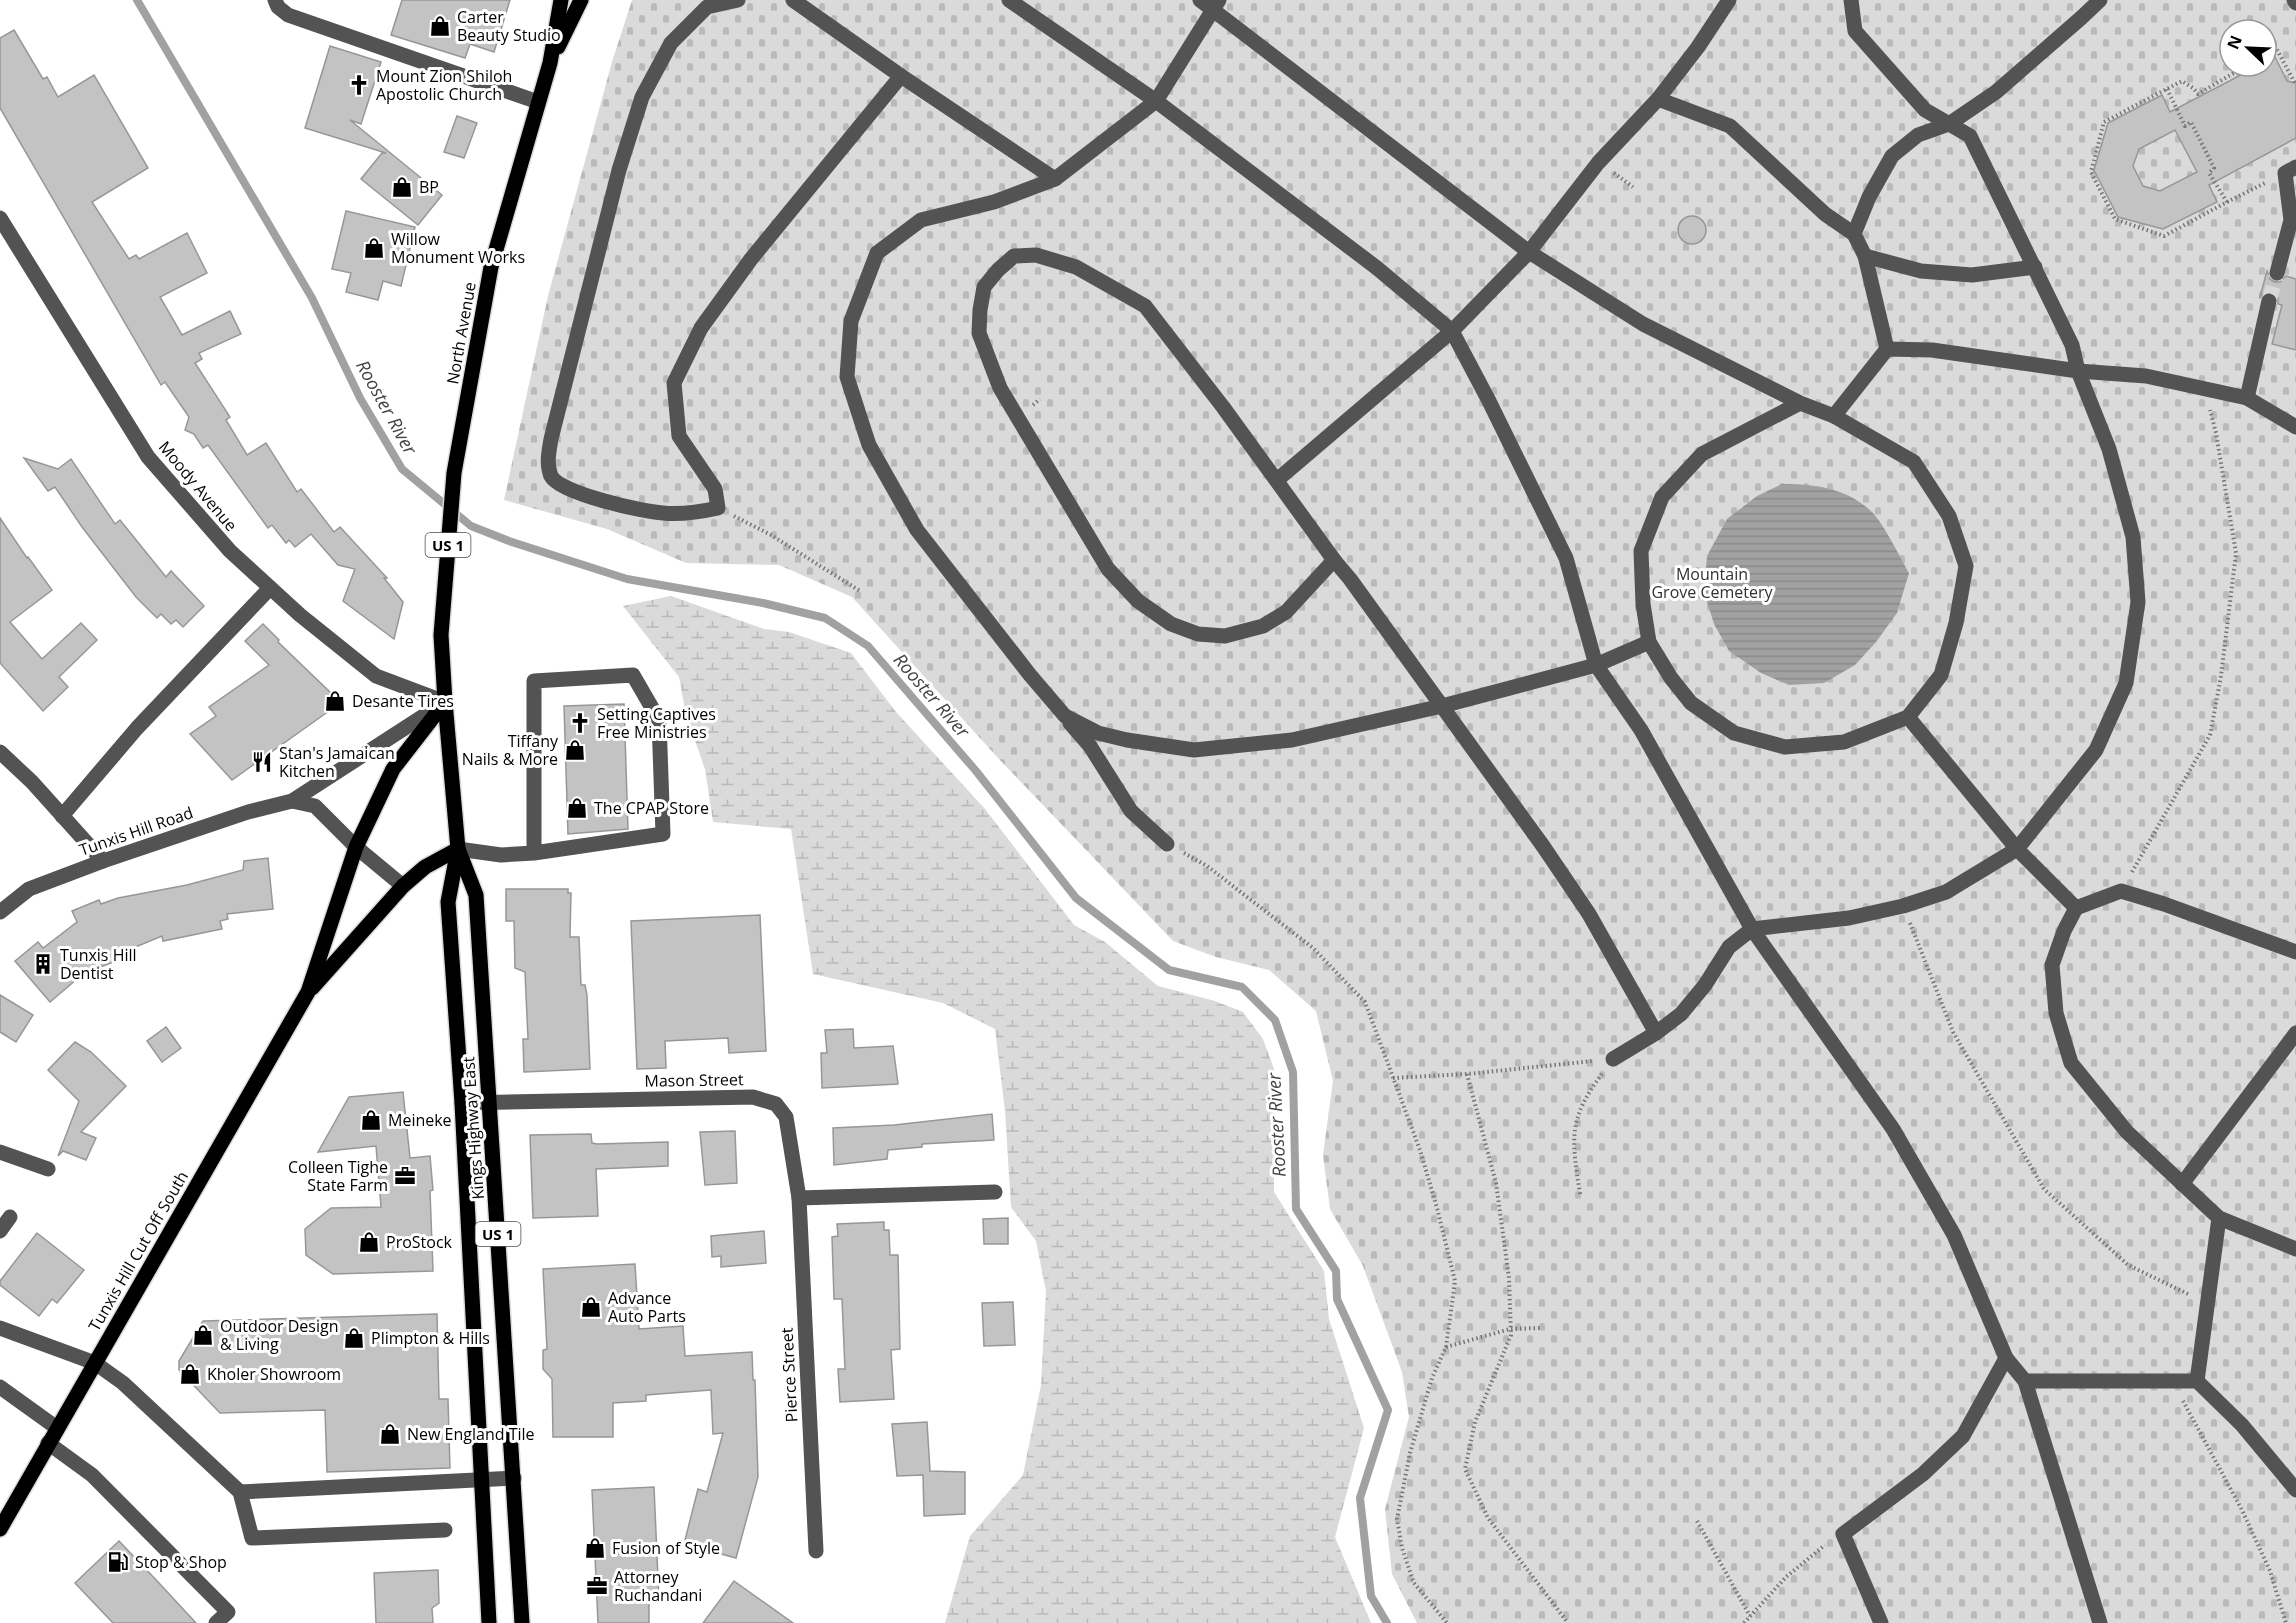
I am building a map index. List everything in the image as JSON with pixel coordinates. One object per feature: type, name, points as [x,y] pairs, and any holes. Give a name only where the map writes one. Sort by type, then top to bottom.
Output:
[{"type":"main road","name":"North Avenue","points":[[454,473],[491,267],[550,63],[561,0]]},
{"type":"main road","name":"North Avenue","points":[[550,63],[581,0]]},
{"type":"main road","name":"Kings Highway East","points":[[454,473],[441,617],[445,702],[458,849],[448,902],[462,1103],[489,1623]]},
{"type":"main road","name":"Tunxis Hill Cut Off South","points":[[0,1529],[308,992],[357,847],[393,769],[445,702]]},
{"type":"main road","name":"Kings Highway East","points":[[458,849],[476,895],[522,1623]]},
{"type":"main road","name":"Tunxis Hill Cut Off South","points":[[308,992],[403,886],[425,867],[458,849]]},
{"type":"street","points":[[275,0],[278,7],[288,15],[538,102]]},
{"type":"street","points":[[738,0],[707,7],[671,43],[642,97],[619,170],[551,439],[548,464],[552,478],[562,486],[581,495],[662,513],[693,513],[718,508],[714,489],[679,436],[674,383],[700,328],[751,259],[901,76]]},
{"type":"street","points":[[793,0],[901,76],[1055,179]]},
{"type":"street","points":[[1009,0],[1156,101],[1377,268],[1452,331],[1490,401],[1566,558],[1596,665],[1641,730],[1752,929],[1893,1130],[1954,1235],[2006,1358],[2025,1381],[2100,1623]]},
{"type":"street","points":[[1276,480],[1452,331],[1529,252],[1598,163],[1658,99],[1698,47],[1729,0]]},
{"type":"street","points":[[1613,1059],[1656,1033],[1681,1014],[1705,985],[1729,947],[1752,929],[1849,918],[1903,906],[1946,892],[2017,849],[2096,750],[2126,683],[2138,602],[2133,537],[2109,449],[2078,371],[2072,345],[1970,136],[1925,110],[1855,31],[1852,3],[1837,0]]},
{"type":"street","points":[[1854,234],[1869,197],[1892,156],[1918,135],[1949,124],[1996,92],[2100,0]]},
{"type":"street","points":[[1167,844],[1131,811],[1090,746],[1030,675],[918,530],[869,445],[847,376],[850,321],[877,253],[921,220],[994,202],[1055,179],[1156,101],[1210,2],[1304,81],[1529,252],[1643,324],[1800,403],[1834,416],[1914,462],[1949,516],[1966,566],[1956,623],[1941,675],[1908,717],[1844,742],[1785,747],[1734,733],[1691,703],[1671,678],[1649,642],[1643,604],[1641,551],[1662,497],[1702,454],[1800,403]]},
{"type":"street","points":[[1658,99],[1730,126],[1825,214],[1854,234],[1865,256],[1887,349]]},
{"type":"street","points":[[2277,273],[2293,220],[2291,170]]},
{"type":"street","name":"Moody Avenue","points":[[0,218],[148,457],[230,551],[270,588],[376,676],[445,702]]},
{"type":"street","points":[[1334,560],[1286,612],[1263,626],[1225,636],[1198,634],[1172,624],[1138,602],[1108,569],[1000,388],[979,333],[984,287],[1014,256],[1036,255],[1076,267],[1145,306],[1276,480],[1543,846],[1589,914],[1656,1033]]},
{"type":"street","points":[[1865,256],[1921,271],[1972,275],[2035,267]]},
{"type":"street","points":[[2247,398],[2269,302]]},
{"type":"street","points":[[1887,349],[1932,350],[2078,371],[2146,376],[2247,398],[2296,427]]},
{"type":"street","points":[[1834,416],[1887,349]]},
{"type":"street","points":[[62,816],[137,728],[270,588]]},
{"type":"street","points":[[1065,716],[1098,734],[1194,750],[1292,741],[1442,706],[1596,665],[1649,642]]},
{"type":"street","points":[[458,849],[501,855],[534,853],[663,834],[659,720],[633,675],[534,681],[534,853]]},
{"type":"street","name":"Tunxis Hill Road","points":[[0,912],[29,889],[248,812],[292,801],[445,702]]},
{"type":"street","points":[[1908,717],[2017,849],[2076,908]]},
{"type":"street","points":[[0,752],[104,861]]},
{"type":"street","points":[[292,801],[315,806],[357,847],[403,886]]},
{"type":"street","points":[[2296,952],[2164,904],[2121,891],[2076,908],[2064,931],[2052,965],[2056,1013],[2071,1063],[2127,1132],[2219,1218],[2296,1249]]},
{"type":"street","points":[[2182,1184],[2296,1033]]},
{"type":"street","name":"Mason Street","points":[[462,1103],[753,1097],[765,1100],[776,1104],[786,1117],[799,1198]]},
{"type":"street","points":[[0,1152],[48,1169]]},
{"type":"street","points":[[799,1198],[995,1192]]},
{"type":"street","name":"Pierce Street","points":[[799,1198],[816,1551]]},
{"type":"street","points":[[0,1231],[10,1217]]},
{"type":"street","points":[[2197,1381],[2219,1218]]},
{"type":"street","points":[[0,1328],[95,1363],[123,1383],[240,1492],[252,1538],[445,1530]]},
{"type":"street","points":[[1881,1623],[1844,1534],[1923,1474],[1963,1436],[2006,1358]]},
{"type":"street","points":[[2025,1381],[2197,1381],[2242,1425],[2296,1490]]},
{"type":"street","points":[[0,1387],[57,1428]]},
{"type":"street","points":[[48,1443],[92,1474],[228,1612],[216,1623]]},
{"type":"street","points":[[240,1492],[514,1478]]},
{"type":"path","points":[[2278,52],[2296,85]]},
{"type":"path","points":[[2225,78],[2198,94],[2182,81],[2104,122],[2091,172],[2115,219],[2164,236],[2227,201],[2291,170]]},
{"type":"path","points":[[2167,89],[2185,126],[2190,122],[2214,168],[2209,173],[2227,201]]},
{"type":"path","points":[[1617,176],[1633,187]]},
{"type":"path","points":[[2121,891],[2210,735],[2221,676],[2236,553],[2216,433],[2205,389]]},
{"type":"path","points":[[718,508],[771,535],[860,591]]},
{"type":"path","points":[[1167,844],[1207,866],[1313,948],[1365,1002],[1394,1078],[1398,1097],[1425,1170],[1455,1281],[1446,1347],[1432,1378],[1410,1453],[1397,1519],[1402,1548],[1414,1583],[1447,1623]]},
{"type":"path","points":[[1903,906],[1953,1032],[2044,1189],[2128,1265],[2208,1304]]},
{"type":"path","points":[[1394,1078],[1467,1074],[1613,1059]]},
{"type":"path","points":[[1580,1194],[1573,1144],[1578,1114],[1588,1092],[1613,1059]]},
{"type":"path","points":[[1467,1074],[1496,1183],[1509,1278],[1511,1335],[1475,1422],[1465,1470],[1488,1518],[1568,1623]]},
{"type":"path","points":[[1446,1347],[1510,1329],[1540,1328]]},
{"type":"path","points":[[2173,1381],[2242,1510],[2270,1571],[2286,1623]]},
{"type":"path","points":[[1697,1521],[1750,1616]]},
{"type":"path","points":[[1744,1623],[1786,1577],[1824,1546],[1844,1534]]},
{"type":"green space","name":"Mountain Grove Cemetery","points":[[632,0],[2296,0],[2296,1623],[1417,1623],[1392,1574],[1385,1509],[1409,1417],[1402,1372],[1363,1266],[1330,1209],[1323,1155],[1333,1081],[1316,1011],[1269,970],[1216,957],[1173,941],[999,759],[852,597],[779,565],[686,563],[607,529],[504,500],[548,296],[612,62]]},
{"type":"green space","points":[[671,596],[764,629],[789,632],[851,653],[896,712],[985,809],[1074,925],[1105,942],[1158,986],[1215,1001],[1243,1012],[1263,1039],[1274,1069],[1274,1192],[1324,1271],[1329,1319],[1364,1428],[1335,1537],[1371,1623],[945,1623],[970,1536],[1023,1475],[1041,1385],[1046,1291],[1036,1241],[1011,1207],[1005,1111],[995,1029],[943,1003],[813,974],[791,829],[713,822],[705,769],[686,715],[679,677],[623,606]]},
{"type":"shaded area","points":[[1782,484],[1830,489],[1853,498],[1863,505],[1882,525],[1909,573],[1897,613],[1876,642],[1855,665],[1824,683],[1789,685],[1761,673],[1729,651],[1714,624],[1704,592],[1707,556],[1727,519],[1757,496]]},
{"type":"building","points":[[402,0],[510,0],[494,52],[470,44],[465,58],[391,35]]},
{"type":"building","points":[[14,30],[43,79],[47,77],[58,97],[94,75],[148,168],[92,202],[129,259],[136,255],[139,259],[187,233],[207,273],[160,297],[182,335],[230,311],[241,334],[199,353],[202,359],[195,363],[230,417],[226,420],[247,455],[266,443],[297,492],[301,489],[334,532],[340,527],[387,578],[384,578],[403,602],[394,639],[343,601],[355,569],[338,565],[311,534],[295,547],[289,540],[286,543],[272,525],[268,528],[208,445],[203,448],[194,434],[185,430],[189,417],[165,382],[161,385],[0,108],[0,38]]},
{"type":"building","points":[[330,46],[381,62],[361,124],[350,120],[442,195],[418,225],[361,179],[382,153],[386,153],[305,128]]},
{"type":"building","points":[[2278,63],[2287,81],[2296,83],[2296,138],[2209,185],[2217,202],[2163,229],[2118,217],[2094,170],[2108,123],[2162,95],[2170,112],[2235,78],[2278,78]],"holes":[[[2175,130],[2197,172],[2160,191],[2143,186],[2133,166],[2139,149]]]},
{"type":"building","name":"BP","points":[[457,116],[477,123],[464,158],[444,152]]},
{"type":"building","name":"Willow Monument Works","points":[[346,211],[415,227],[401,286],[383,281],[378,300],[346,292],[351,273],[332,269]]},
{"type":"building","points":[[1692,216],[1702,220],[1706,230],[1702,240],[1692,244],[1682,240],[1678,230],[1682,220]]},
{"type":"building","points":[[2267,271],[2274,282],[2280,282],[2286,276],[2296,279],[2296,350],[2272,344],[2282,305],[2278,304],[2278,298],[2272,292],[2266,292],[2260,297]]},
{"type":"building","points":[[24,458],[58,469],[71,459],[115,524],[120,520],[166,577],[171,571],[204,606],[183,627],[176,620],[171,624],[161,614],[157,618],[136,597],[82,527],[55,487],[48,491]]},
{"type":"building","points":[[0,518],[52,590],[10,622],[42,659],[81,623],[97,640],[59,677],[68,687],[43,711],[0,663]]},
{"type":"building","points":[[263,624],[279,640],[278,642],[334,696],[336,706],[232,780],[190,734],[216,716],[209,707],[269,665],[245,641]]},
{"type":"building","points":[[624,704],[628,829],[568,834],[564,706]]},
{"type":"building","points":[[268,858],[273,909],[227,914],[228,919],[220,921],[222,929],[163,941],[162,936],[116,955],[118,960],[83,974],[50,1002],[15,961],[38,942],[43,948],[77,922],[72,911],[99,900],[101,904],[118,898],[187,885],[243,870],[244,861]]},
{"type":"building","points":[[506,889],[568,889],[568,893],[571,893],[570,937],[579,937],[581,985],[585,985],[587,995],[590,1069],[524,1072],[523,1039],[528,1039],[525,972],[515,968],[514,921],[506,921]]},
{"type":"building","points":[[760,915],[766,1051],[729,1053],[728,1038],[665,1041],[666,1068],[637,1069],[631,921]]},
{"type":"building","points":[[0,995],[33,1015],[16,1042],[0,1032]]},
{"type":"building","points":[[166,1027],[181,1048],[162,1062],[147,1041]]},
{"type":"building","points":[[853,1029],[854,1048],[893,1046],[898,1084],[822,1088],[821,1053],[827,1053],[825,1030]]},
{"type":"building","points":[[75,1042],[91,1052],[126,1086],[81,1132],[96,1138],[86,1160],[63,1151],[58,1156],[79,1101],[48,1070]]},
{"type":"building","points":[[403,1092],[410,1158],[430,1156],[433,1190],[430,1191],[433,1271],[333,1274],[306,1255],[305,1229],[331,1208],[381,1207],[376,1146],[318,1152],[349,1097]]},
{"type":"building","points":[[992,1114],[994,1140],[922,1144],[922,1147],[888,1150],[887,1159],[834,1165],[833,1128],[894,1125]]},
{"type":"building","points":[[735,1131],[737,1183],[705,1185],[700,1132]]},
{"type":"building","points":[[591,1134],[592,1143],[597,1144],[668,1142],[668,1166],[596,1169],[598,1216],[533,1218],[530,1135]]},
{"type":"building","points":[[1008,1218],[1008,1244],[984,1244],[983,1219]]},
{"type":"building","points":[[884,1222],[884,1230],[889,1230],[890,1255],[898,1255],[900,1349],[891,1350],[894,1399],[840,1402],[838,1369],[845,1369],[842,1299],[834,1299],[832,1237],[838,1236],[837,1224]]},
{"type":"building","points":[[764,1231],[766,1263],[721,1267],[721,1256],[712,1257],[711,1236]]},
{"type":"building","points":[[37,1233],[84,1270],[57,1303],[52,1299],[39,1316],[0,1285],[0,1281]]},
{"type":"building","points":[[635,1264],[639,1329],[683,1326],[685,1356],[752,1352],[758,1477],[736,1558],[684,1544],[698,1489],[707,1492],[723,1433],[713,1434],[711,1390],[646,1395],[646,1401],[613,1403],[613,1437],[553,1437],[552,1379],[543,1369],[543,1350],[547,1349],[543,1269]]},
{"type":"building","points":[[1013,1302],[1015,1345],[984,1346],[982,1303]]},
{"type":"building","points":[[437,1314],[439,1399],[448,1399],[450,1468],[327,1472],[325,1410],[220,1413],[179,1370],[179,1361],[203,1321]]},
{"type":"building","points":[[927,1422],[930,1471],[965,1472],[965,1514],[924,1516],[923,1475],[897,1476],[892,1424]]},
{"type":"building","points":[[654,1487],[659,1601],[649,1601],[649,1623],[598,1623],[592,1490]]},
{"type":"building","name":"Stop & Shop","points":[[119,1541],[196,1623],[113,1623],[75,1583]]},
{"type":"building","points":[[438,1570],[439,1603],[432,1608],[433,1623],[376,1623],[374,1573]]},
{"type":"building","points":[[734,1581],[793,1623],[703,1623]]},
{"type":"waterway","name":"Rooster River","points":[[137,0],[312,298],[360,398],[402,469],[471,526],[509,541],[627,579],[763,603],[825,618],[868,646],[976,771],[1076,898],[1169,970],[1242,987],[1275,1020],[1293,1072],[1296,1209],[1336,1271],[1337,1299],[1388,1410],[1360,1498],[1371,1596],[1387,1623]]},
{"type":"tunnel","points":[[2269,301],[2277,273]]},
{"type":"place","name":"Carter Beauty Studio","points":[[440,26]]},
{"type":"place","name":"Mount Zion Shiloh Apostolic Church","points":[[359,85]]},
{"type":"place","name":"BP","points":[[402,187]]},
{"type":"place","name":"Willow Monument Works","points":[[374,248]]},
{"type":"place","name":"Desante Tires","points":[[335,701]]},
{"type":"place","name":"Setting Captives Free Ministries","points":[[580,723]]},
{"type":"place","name":"Tiffany Nails & More","points":[[575,750]]},
{"type":"place","name":"Stan's Jamaican Kitchen","points":[[262,762]]},
{"type":"place","name":"The CPAP Store","points":[[577,808]]},
{"type":"place","name":"Tunxis Hill Dentist","points":[[43,964]]},
{"type":"place","name":"Meineke","points":[[371,1120]]},
{"type":"place","name":"Colleen Tighe State Farm","points":[[405,1176]]},
{"type":"place","name":"ProStock","points":[[369,1242]]},
{"type":"place","name":"Advance Auto Parts","points":[[591,1307]]},
{"type":"place","name":"Outdoor Design & Living","points":[[203,1335]]},
{"type":"place","name":"Plimpton & Hills","points":[[354,1338]]},
{"type":"place","name":"Kholer Showroom","points":[[190,1374]]},
{"type":"place","name":"New England Tile","points":[[390,1434]]},
{"type":"place","name":"Fusion of Style","points":[[595,1548]]},
{"type":"place","name":"Stop & Shop","points":[[118,1562]]},
{"type":"place","name":"Attorney Ruchandani","points":[[597,1586]]}]
